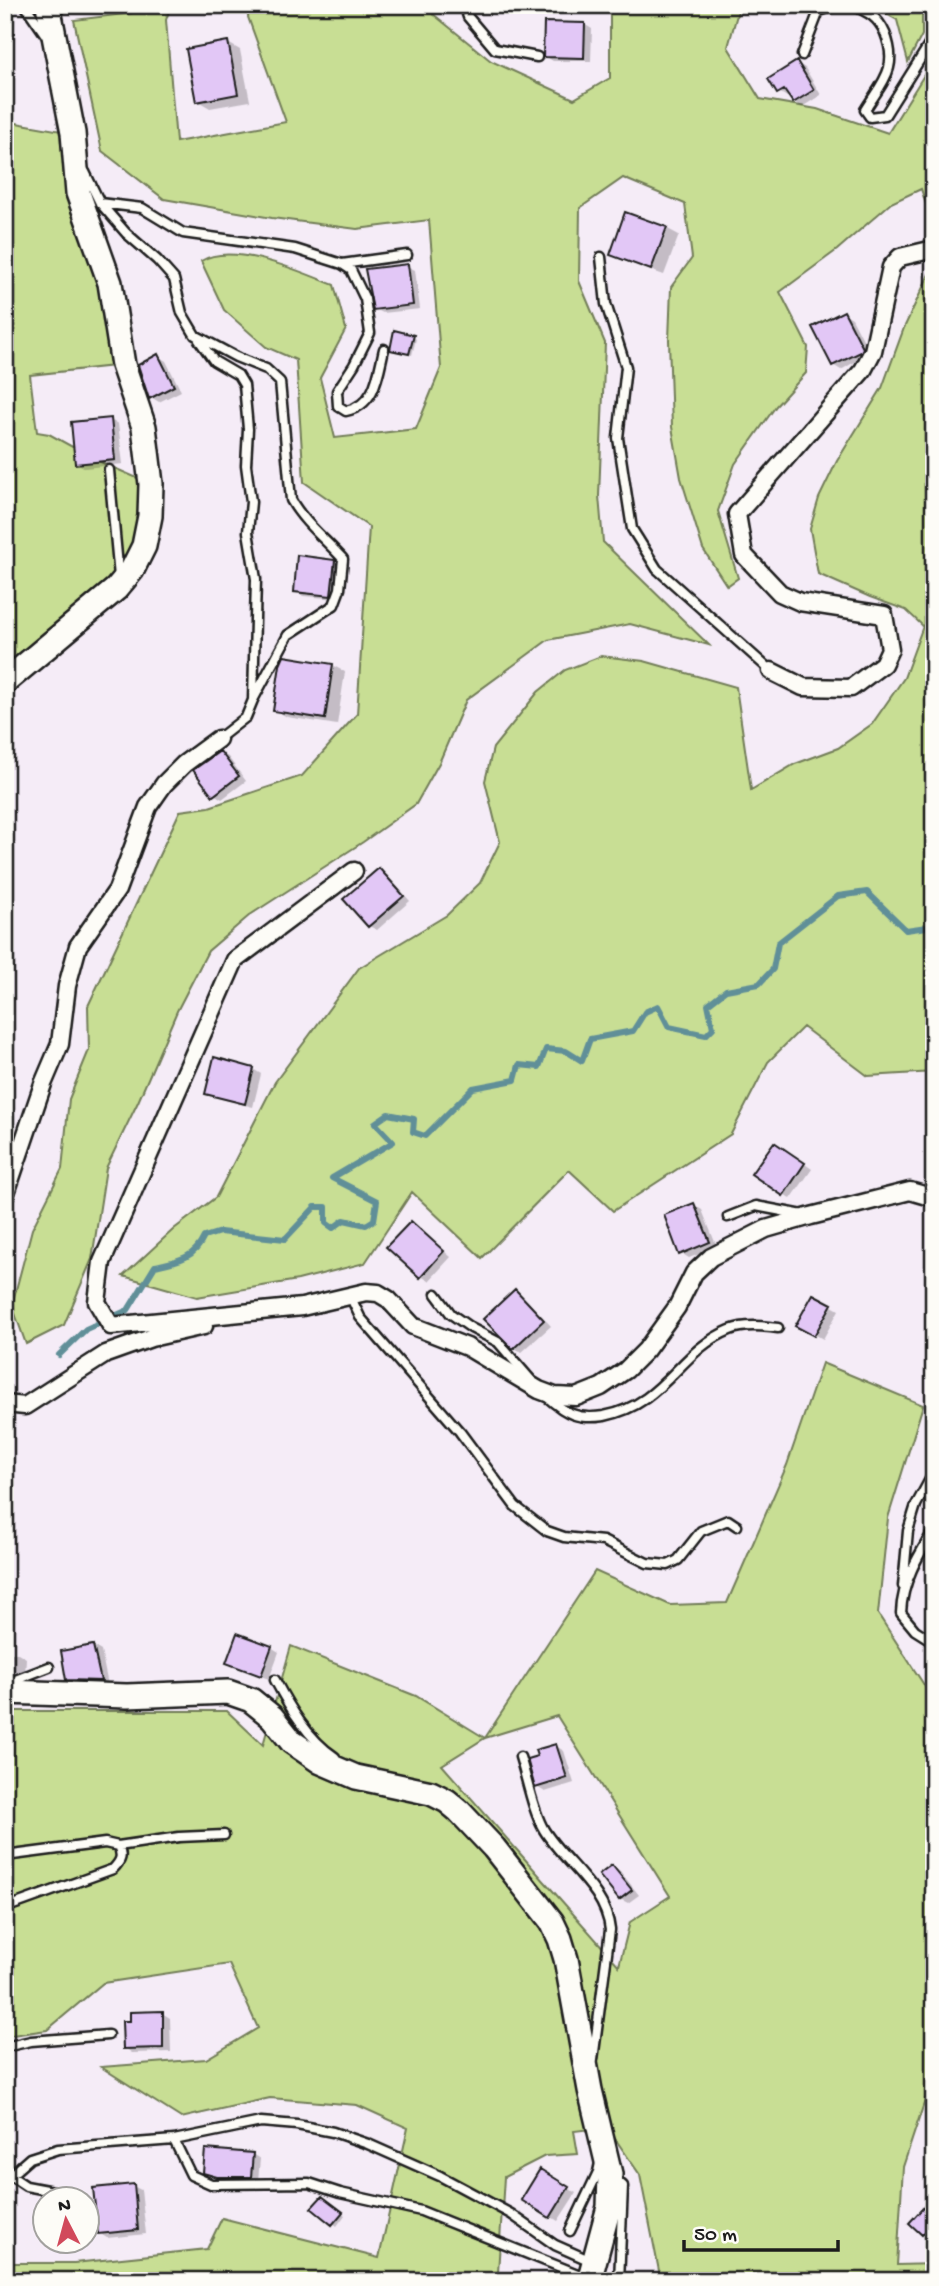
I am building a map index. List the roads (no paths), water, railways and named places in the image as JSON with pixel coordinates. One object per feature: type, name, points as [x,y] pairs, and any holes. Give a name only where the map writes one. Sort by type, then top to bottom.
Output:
[{"type":"street","points":[[5,682],[120,584],[132,570],[144,546],[150,516],[151,484],[144,427],[123,365],[110,283],[78,193],[76,154],[48,5]]},
{"type":"street","points":[[772,671],[803,687],[851,688],[883,664],[890,649],[884,615],[800,602],[780,593],[744,555],[737,514],[863,370],[873,351],[891,267],[900,257],[934,249]]},
{"type":"street","points":[[5,1196],[43,1084],[60,1044],[67,985],[78,946],[117,890],[148,807],[164,784],[184,764],[218,739]]},
{"type":"street","points":[[354,871],[235,960],[103,1262],[97,1302],[111,1326],[265,1312],[302,1307],[356,1294],[378,1293],[388,1299],[413,1326],[467,1347],[539,1390],[555,1396],[576,1397],[601,1387],[625,1370],[646,1350],[677,1307],[694,1273],[711,1256],[766,1229],[811,1216],[910,1191],[934,1198]]},
{"type":"street","points":[[5,1404],[25,1406],[106,1354],[151,1338],[265,1312]]},
{"type":"street","points":[[5,1692],[127,1696],[228,1692],[251,1700],[272,1717],[292,1742],[321,1762],[356,1777],[431,1793],[453,1806],[494,1848],[551,1922],[566,1959],[590,2090],[610,2174],[609,2207],[585,2275]]},
{"type":"lane","points":[[25,5],[56,49]]},
{"type":"lane","points":[[464,5],[468,17],[495,50],[537,57]]},
{"type":"lane","points":[[802,55],[819,11],[839,5]]},
{"type":"lane","points":[[852,5],[879,20],[892,51],[888,74],[865,110],[870,117],[885,115],[934,37]]},
{"type":"lane","points":[[76,154],[100,202],[126,233],[174,279],[182,313],[195,335],[214,360],[238,375],[244,385],[248,429],[246,465],[251,502],[248,531],[256,579],[253,700]]},
{"type":"lane","points":[[100,202],[142,208],[183,233],[295,249],[342,264],[351,270],[365,299],[370,333],[338,391],[338,406],[346,411],[366,403],[375,386],[384,349]]},
{"type":"lane","points":[[342,264],[407,255]]},
{"type":"lane","points":[[601,257],[606,303],[626,367],[618,439],[632,529],[657,569],[772,671]]},
{"type":"lane","points":[[195,335],[266,369],[280,382],[291,500],[300,515],[343,559],[340,589],[334,605],[288,635],[246,717],[218,739]]},
{"type":"lane","points":[[109,470],[120,584]]},
{"type":"lane","points":[[728,1217],[756,1206],[811,1216]]},
{"type":"lane","points":[[356,1294],[353,1302],[359,1317],[460,1432],[514,1506],[547,1531],[564,1537],[603,1541],[647,1563],[668,1565],[678,1560],[701,1531],[728,1520],[737,1526]]},
{"type":"lane","points":[[436,1294],[451,1314],[498,1342],[539,1390],[565,1413],[589,1418],[621,1413],[654,1394],[698,1349],[730,1330],[749,1325],[778,1328]]},
{"type":"lane","points":[[934,1472],[916,1505],[908,1531],[901,1613],[915,1630],[934,1642]]},
{"type":"lane","points":[[902,1592],[920,1552],[934,1530]]},
{"type":"lane","points":[[5,1684],[49,1667]]},
{"type":"lane","points":[[275,1680],[291,1708],[329,1753],[379,1783]]},
{"type":"lane","points":[[520,1757],[542,1827],[580,1873],[609,1916],[610,1930],[590,2090]]},
{"type":"lane","points":[[5,1856],[105,1843],[118,1846],[224,1835]]},
{"type":"lane","points":[[5,1908],[113,1869],[121,1861],[122,1853],[118,1846]]},
{"type":"lane","points":[[5,2047],[31,2041],[108,2035]]},
{"type":"lane","points":[[32,2187],[8,2178],[30,2158],[58,2148],[174,2140],[261,2122],[298,2125],[333,2132],[368,2144],[440,2176],[510,2214],[555,2245],[585,2275]]},
{"type":"lane","points":[[174,2140],[191,2175],[211,2184],[309,2183],[340,2193],[421,2211],[585,2275]]},
{"type":"lane","points":[[570,2231],[598,2172],[604,2146]]},
{"type":"lane","points":[[610,2174],[623,2186],[619,2281]]},
{"type":"waterway","points":[[59,1355],[86,1329],[128,1310],[155,1266],[190,1255],[204,1237],[220,1232],[285,1239],[315,1207],[326,1207],[326,1223],[333,1228],[344,1220],[366,1225],[374,1220],[377,1201],[332,1178],[393,1142],[375,1123],[388,1114],[414,1119],[413,1132],[425,1136],[473,1088],[515,1080],[519,1065],[539,1067],[546,1049],[566,1051],[582,1061],[590,1039],[633,1031],[645,1012],[658,1006],[669,1027],[706,1035],[713,1028],[708,1004],[726,990],[759,984],[773,969],[778,943],[838,896],[867,892],[906,930],[934,926]]}]
